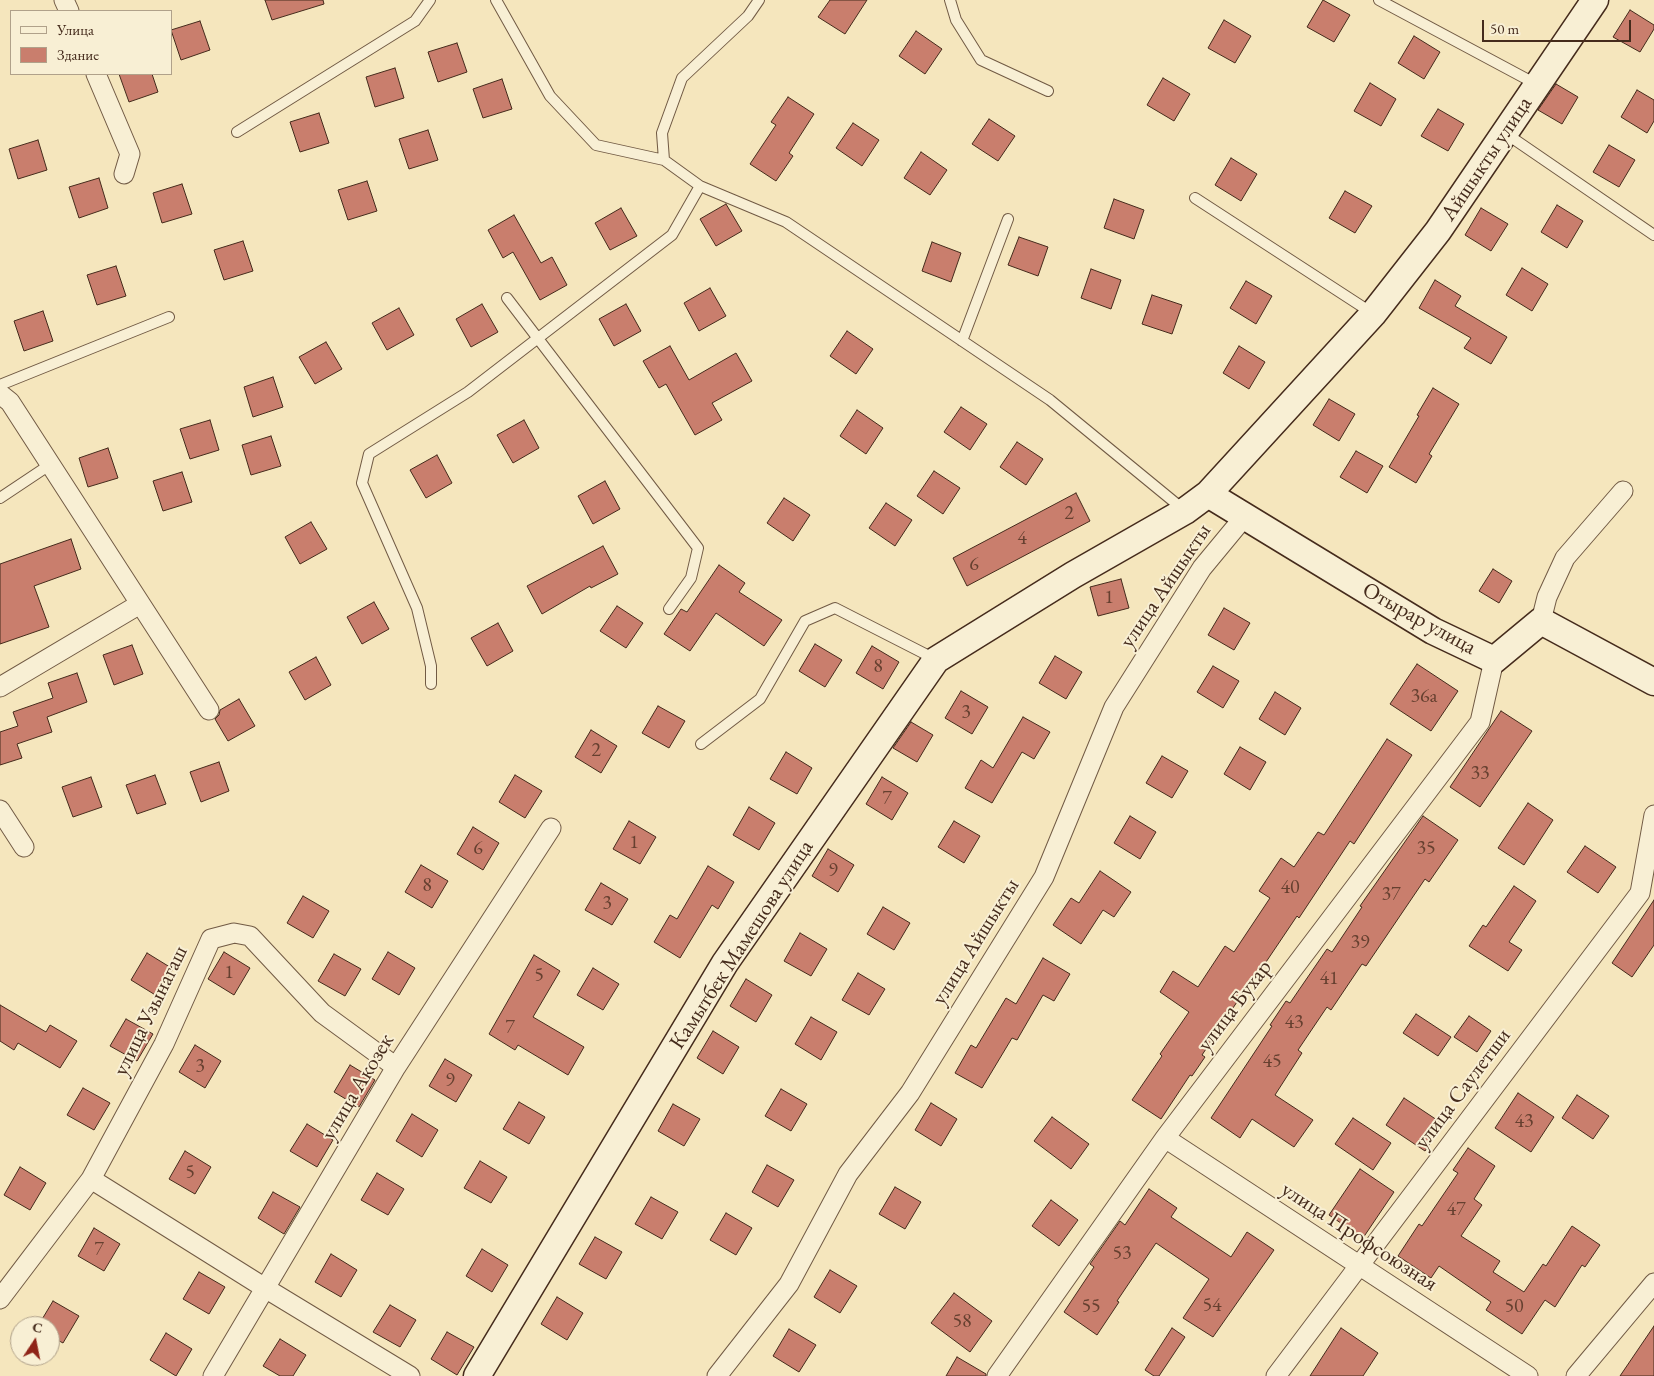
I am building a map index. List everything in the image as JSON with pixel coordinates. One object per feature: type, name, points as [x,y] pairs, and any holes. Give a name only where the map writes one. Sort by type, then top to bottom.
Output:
[{"type":"street","name":"Айшыкты улица","points":[[1208,494],[1373,314],[1438,231],[1595,0]]},
{"type":"street","points":[[96,75],[130,154],[124,174]]},
{"type":"street","points":[[0,394],[10,402],[209,710]]},
{"type":"street","points":[[1623,491],[1565,558],[1547,597],[1541,621],[1654,682]]},
{"type":"street","name":"Камытбек Мамешова улица","points":[[477,1376],[725,963],[936,660],[1073,575],[1185,511],[1208,494]]},
{"type":"street","name":"Отырар улица","points":[[1208,494],[1434,631],[1494,660],[1541,621]]},
{"type":"street","name":"улица Айшыкты","points":[[717,1376],[789,1284],[848,1174],[910,1093],[1044,877],[1114,707],[1202,568],[1245,516]]},
{"type":"street","points":[[0,687],[140,604]]},
{"type":"street","name":"улица Бухар","points":[[997,1376],[1165,1138],[1480,722],[1494,660]]},
{"type":"street","points":[[0,810],[24,847]]},
{"type":"street","name":"улица Саулетши","points":[[1276,1376],[1640,893],[1654,815]]},
{"type":"street","name":"улица Акозек","points":[[213,1376],[396,1067],[551,828]]},
{"type":"street","name":"улица Узынагаш","points":[[0,1299],[91,1179],[164,1044],[211,939],[234,933],[250,936],[322,1013],[396,1067]]},
{"type":"street","name":"улица Профсоюзная","points":[[1165,1138],[1528,1376]]},
{"type":"street","points":[[91,1179],[410,1376]]},
{"type":"street","points":[[1576,1376],[1654,1283]]},
{"type":"lane","points":[[237,132],[415,21],[430,0]]},
{"type":"lane","points":[[496,0],[550,96],[596,146],[664,160],[700,186],[786,222],[1050,400],[1185,511]]},
{"type":"lane","points":[[664,160],[662,133],[682,78],[748,16],[759,0]]},
{"type":"lane","points":[[950,0],[956,20],[981,60],[1048,91]]},
{"type":"lane","points":[[1379,0],[1537,85]]},
{"type":"lane","points":[[1504,133],[1654,235]]},
{"type":"lane","points":[[431,684],[431,666],[417,608],[362,483],[370,454],[468,392],[672,235],[700,186]]},
{"type":"lane","points":[[1195,198],[1373,314]]},
{"type":"lane","points":[[962,342],[1008,219]]},
{"type":"lane","points":[[507,298],[698,548],[691,578],[669,609]]},
{"type":"lane","points":[[0,385],[169,317]]},
{"type":"lane","points":[[0,498],[51,464]]},
{"type":"lane","points":[[701,744],[760,699],[805,621],[836,608],[936,660]]},
{"type":"building","points":[[265,0],[323,0],[324,4],[272,20]]},
{"type":"building","points":[[830,0],[867,0],[845,34],[818,17]]},
{"type":"building","points":[[1323,0],[1350,15],[1334,42],[1307,27]]},
{"type":"building","points":[[1630,10],[1654,25],[1654,29],[1640,52],[1613,37]]},
{"type":"building","points":[[1224,20],[1251,36],[1235,63],[1208,48]]},
{"type":"building","points":[[200,21],[210,50],[181,60],[172,30]]},
{"type":"building","points":[[916,31],[942,49],[925,74],[899,56]]},
{"type":"building","points":[[1414,36],[1440,52],[1424,79],[1398,63]]},
{"type":"building","points":[[457,43],[467,72],[438,82],[428,52]]},
{"type":"building","points":[[395,68],[404,98],[375,107],[366,77]]},
{"type":"building","points":[[119,75],[152,75],[158,92],[129,102]]},
{"type":"building","points":[[1163,78],[1190,94],[1174,121],[1147,105]]},
{"type":"building","points":[[502,79],[512,109],[483,118],[473,89]]},
{"type":"building","points":[[1370,83],[1396,99],[1381,126],[1354,111]]},
{"type":"building","points":[[1556,84],[1578,97],[1562,124],[1538,110]]},
{"type":"building","points":[[1637,90],[1654,100],[1654,121],[1647,133],[1621,117]]},
{"type":"building","points":[[788,97],[814,114],[789,153],[793,156],[776,181],[750,164],[776,125],[771,122]]},
{"type":"building","points":[[1438,109],[1464,124],[1448,151],[1421,136]]},
{"type":"building","points":[[319,113],[329,143],[300,152],[290,122]]},
{"type":"building","points":[[989,119],[1015,136],[998,161],[972,144]]},
{"type":"building","points":[[853,123],[879,140],[862,166],[836,148]]},
{"type":"building","points":[[428,130],[438,160],[409,169],[399,139]]},
{"type":"building","points":[[38,140],[47,170],[18,179],[9,149]]},
{"type":"building","points":[[1609,145],[1635,160],[1619,187],[1593,172]]},
{"type":"building","points":[[921,152],[947,170],[930,195],[904,178]]},
{"type":"building","points":[[1231,158],[1257,174],[1241,201],[1215,185]]},
{"type":"building","points":[[99,178],[108,208],[79,218],[69,187]]},
{"type":"building","points":[[367,181],[377,211],[348,220],[338,190]]},
{"type":"building","points":[[182,184],[192,214],[162,223],[153,193]]},
{"type":"building","points":[[1345,191],[1372,206],[1355,233],[1329,218]]},
{"type":"building","points":[[1114,199],[1144,210],[1134,239],[1104,228]]},
{"type":"building","points":[[726,204],[742,231],[716,246],[700,219]]},
{"type":"building","points":[[1557,205],[1583,221],[1567,248],[1541,232]]},
{"type":"building","points":[[621,208],[637,236],[610,250],[595,223]]},
{"type":"building","points":[[1481,208],[1508,224],[1491,251],[1465,235]]},
{"type":"building","points":[[514,215],[541,263],[552,257],[567,285],[540,300],[513,252],[503,258],[488,230]]},
{"type":"building","points":[[1019,237],[1048,247],[1038,276],[1008,265]]},
{"type":"building","points":[[243,241],[253,271],[224,280],[214,250]]},
{"type":"building","points":[[932,242],[961,253],[951,282],[922,271]]},
{"type":"building","points":[[116,266],[126,296],[97,305],[87,275]]},
{"type":"building","points":[[1522,268],[1548,284],[1532,311],[1506,295]]},
{"type":"building","points":[[1091,269],[1121,280],[1111,309],[1081,298]]},
{"type":"building","points":[[1435,280],[1461,296],[1455,306],[1507,337],[1491,364],[1464,348],[1471,338],[1419,308]]},
{"type":"building","points":[[1246,281],[1272,296],[1256,324],[1230,308]]},
{"type":"building","points":[[710,288],[726,316],[699,331],[684,303]]},
{"type":"building","points":[[1152,295],[1182,305],[1172,334],[1142,324]]},
{"type":"building","points":[[482,304],[498,332],[471,347],[456,319]]},
{"type":"building","points":[[626,304],[641,331],[614,346],[599,319]]},
{"type":"building","points":[[399,308],[414,335],[387,350],[372,323]]},
{"type":"building","points":[[43,311],[53,341],[24,351],[14,321]]},
{"type":"building","points":[[847,331],[873,349],[856,374],[830,356]]},
{"type":"building","points":[[326,342],[342,369],[315,384],[299,357]]},
{"type":"building","points":[[670,346],[689,380],[736,353],[752,381],[712,403],[722,420],[695,435],[666,384],[659,388],[643,361]]},
{"type":"building","points":[[1239,346],[1265,362],[1249,389],[1223,373]]},
{"type":"building","points":[[273,377],[283,407],[253,417],[244,387]]},
{"type":"building","points":[[1433,388],[1459,404],[1429,454],[1432,456],[1416,483],[1389,467]]},
{"type":"building","points":[[1329,399],[1355,414],[1339,441],[1313,425]]},
{"type":"building","points":[[961,407],[987,424],[970,450],[944,432]]},
{"type":"building","points":[[857,410],[883,428],[866,454],[840,436]]},
{"type":"building","points":[[210,420],[219,450],[190,459],[180,429]]},
{"type":"building","points":[[524,420],[539,448],[513,463],[497,435]]},
{"type":"building","points":[[271,436],[281,466],[251,475],[242,445]]},
{"type":"building","points":[[1017,442],[1043,459],[1026,485],[1000,467]]},
{"type":"building","points":[[108,448],[118,478],[88,487],[79,458]]},
{"type":"building","points":[[1356,451],[1383,466],[1367,493],[1340,477]]},
{"type":"building","points":[[437,455],[452,483],[426,498],[410,470]]},
{"type":"building","points":[[934,471],[960,488],[943,514],[917,496]]},
{"type":"building","points":[[182,472],[192,502],[163,511],[153,481]]},
{"type":"building","points":[[605,481],[620,509],[593,524],[578,496]]},
{"type":"building","points":[[1076,493],[1090,521],[967,586],[953,558]]},
{"type":"building","points":[[784,498],[810,515],[793,541],[767,523]]},
{"type":"building","points":[[886,503],[912,520],[895,546],[869,528]]},
{"type":"building","points":[[311,522],[327,549],[300,564],[285,537]]},
{"type":"building","points":[[71,539],[81,569],[34,586],[49,627],[0,644],[0,564]]},
{"type":"building","points":[[603,546],[618,574],[591,588],[590,586],[542,614],[527,586]]},
{"type":"building","points":[[719,565],[745,583],[739,592],[782,620],[764,646],[716,613],[690,651],[664,634],[681,609],[687,612]]},
{"type":"building","points":[[1493,569],[1512,581],[1499,603],[1479,591]]},
{"type":"building","points":[[1121,579],[1129,608],[1098,616],[1090,587]]},
{"type":"building","points":[[374,602],[389,629],[362,644],[347,617]]},
{"type":"building","points":[[617,606],[643,623],[626,648],[600,631]]},
{"type":"building","points":[[1224,608],[1250,623],[1234,650],[1208,635]]},
{"type":"building","points":[[498,623],[513,651],[487,666],[471,638]]},
{"type":"building","points":[[815,644],[842,660],[825,687],[799,671]]},
{"type":"building","points":[[132,645],[143,674],[114,685],[103,655]]},
{"type":"building","points":[[872,646],[899,662],[883,689],[856,673]]},
{"type":"building","points":[[1055,656],[1082,672],[1066,699],[1039,683]]},
{"type":"building","points":[[316,657],[331,685],[305,700],[289,672]]},
{"type":"building","points":[[1417,664],[1458,691],[1431,731],[1390,704]]},
{"type":"building","points":[[1213,666],[1239,681],[1223,708],[1197,692]]},
{"type":"building","points":[[77,673],[87,702],[47,717],[52,732],[17,744],[22,758],[0,765],[0,732],[18,726],[13,712],[53,698],[48,683]]},
{"type":"building","points":[[961,691],[988,707],[972,734],[945,718]]},
{"type":"building","points":[[1275,692],[1301,708],[1285,735],[1259,719]]},
{"type":"building","points":[[239,699],[255,726],[228,741],[215,719],[219,715],[220,710]]},
{"type":"building","points":[[658,706],[685,721],[669,748],[642,733]]},
{"type":"building","points":[[1501,711],[1532,731],[1480,807],[1450,787]]},
{"type":"building","points":[[1023,717],[1050,732],[1034,759],[1022,752],[992,803],[965,788],[981,760],[993,768]]},
{"type":"building","points":[[911,722],[933,735],[917,762],[893,748]]},
{"type":"building","points":[[591,730],[617,746],[601,773],[575,757]]},
{"type":"building","points":[[1387,739],[1412,755],[1354,844],[1350,841],[1299,918],[1297,916],[1264,965],[1262,964],[1202,1055],[1205,1057],[1192,1076],[1190,1075],[1161,1119],[1132,1100],[1162,1056],[1160,1054],[1189,1012],[1160,992],[1173,971],[1198,987],[1225,946],[1234,952],[1270,898],[1259,891],[1281,858],[1294,867],[1318,832],[1324,835]]},
{"type":"building","points":[[1240,747],[1266,762],[1250,790],[1224,774]]},
{"type":"building","points":[[786,752],[812,768],[797,794],[770,779]]},
{"type":"building","points":[[1162,756],[1188,771],[1172,798],[1146,783]]},
{"type":"building","points":[[219,762],[229,791],[201,802],[190,772]]},
{"type":"building","points":[[155,775],[166,804],[137,814],[126,785]]},
{"type":"building","points":[[515,775],[542,791],[525,818],[499,802]]},
{"type":"building","points":[[91,777],[102,807],[73,817],[62,787]]},
{"type":"building","points":[[882,777],[908,793],[892,820],[866,804]]},
{"type":"building","points":[[1528,803],[1553,820],[1524,865],[1498,848]]},
{"type":"building","points":[[749,807],[775,823],[759,850],[733,835]]},
{"type":"building","points":[[1130,816],[1156,832],[1140,859],[1114,843]]},
{"type":"building","points":[[1423,816],[1458,840],[1429,882],[1425,879],[1366,966],[1362,964],[1331,1010],[1327,1007],[1298,1050],[1302,1053],[1275,1095],[1313,1120],[1294,1147],[1252,1119],[1240,1138],[1211,1118],[1272,1026],[1270,1025],[1286,1001],[1290,1003],[1327,949],[1332,952],[1362,907],[1360,906]]},
{"type":"building","points":[[629,821],[656,837],[640,864],[613,849]]},
{"type":"building","points":[[954,821],[980,836],[964,863],[938,847]]},
{"type":"building","points":[[473,827],[499,843],[483,870],[457,854]]},
{"type":"building","points":[[1585,846],[1616,867],[1598,893],[1567,872]]},
{"type":"building","points":[[828,849],[854,865],[838,892],[812,876]]},
{"type":"building","points":[[421,865],[448,881],[432,908],[405,892]]},
{"type":"building","points":[[708,866],[734,882],[718,909],[712,905],[680,958],[654,942],[670,915],[677,919]]},
{"type":"building","points":[[1100,871],[1131,892],[1114,917],[1103,910],[1081,944],[1053,925],[1071,898],[1079,903]]},
{"type":"building","points":[[601,883],[628,899],[612,925],[585,910]]},
{"type":"building","points":[[1514,886],[1536,901],[1509,942],[1522,950],[1508,971],[1469,946],[1483,925],[1486,927]]},
{"type":"building","points":[[303,896],[329,911],[313,938],[287,923]]},
{"type":"building","points":[[1654,900],[1654,945],[1632,977],[1612,963]]},
{"type":"building","points":[[883,907],[910,923],[894,950],[867,934]]},
{"type":"building","points":[[800,933],[827,949],[811,976],[784,961]]},
{"type":"building","points":[[224,952],[250,968],[234,995],[208,979]]},
{"type":"building","points":[[388,952],[415,968],[399,995],[372,979]]},
{"type":"building","points":[[147,953],[173,969],[157,996],[131,980]]},
{"type":"building","points":[[334,954],[361,969],[345,996],[318,981]]},
{"type":"building","points":[[534,955],[560,971],[533,1017],[584,1047],[568,1075],[518,1045],[515,1050],[489,1034]]},
{"type":"building","points":[[1043,958],[1070,974],[1054,1001],[1043,995],[1017,1040],[1012,1038],[982,1088],[955,1073],[971,1045],[976,1048],[1006,998],[1016,1004]]},
{"type":"building","points":[[593,968],[619,984],[603,1010],[577,995]]},
{"type":"building","points":[[858,973],[885,989],[869,1015],[842,1000]]},
{"type":"building","points":[[746,979],[772,995],[756,1022],[730,1006]]},
{"type":"building","points":[[0,1005],[46,1032],[50,1025],[77,1041],[60,1068],[18,1043],[14,1050],[0,1041]]},
{"type":"building","points":[[1416,1014],[1451,1037],[1438,1056],[1403,1033]]},
{"type":"building","points":[[1469,1016],[1491,1031],[1477,1052],[1454,1037]]},
{"type":"building","points":[[811,1017],[837,1032],[821,1060],[795,1044]]},
{"type":"building","points":[[126,1019],[153,1034],[137,1061],[110,1046]]},
{"type":"building","points":[[713,1031],[739,1047],[723,1074],[697,1058]]},
{"type":"building","points":[[195,1045],[221,1061],[205,1088],[179,1072]]},
{"type":"building","points":[[445,1059],[472,1075],[456,1102],[429,1086]]},
{"type":"building","points":[[350,1065],[375,1080],[359,1107],[334,1092]]},
{"type":"building","points":[[83,1088],[110,1103],[94,1130],[67,1115]]},
{"type":"building","points":[[781,1089],[807,1104],[791,1131],[765,1116]]},
{"type":"building","points":[[1518,1093],[1554,1117],[1531,1152],[1495,1128]]},
{"type":"building","points":[[1577,1095],[1609,1116],[1593,1139],[1562,1118]]},
{"type":"building","points":[[1404,1098],[1443,1124],[1425,1151],[1386,1125]]},
{"type":"building","points":[[519,1102],[545,1117],[529,1144],[503,1129]]},
{"type":"building","points":[[931,1103],[957,1119],[941,1146],[915,1130]]},
{"type":"building","points":[[673,1104],[700,1119],[684,1146],[658,1131]]},
{"type":"building","points":[[412,1114],[438,1130],[422,1157],[396,1141]]},
{"type":"building","points":[[1052,1117],[1089,1144],[1071,1169],[1034,1141]]},
{"type":"building","points":[[1353,1118],[1391,1143],[1373,1170],[1335,1144]]},
{"type":"building","points":[[307,1124],[333,1140],[317,1167],[290,1151]]},
{"type":"building","points":[[1468,1148],[1495,1166],[1474,1199],[1482,1205],[1461,1236],[1500,1261],[1493,1272],[1524,1292],[1543,1264],[1546,1266],[1572,1226],[1600,1245],[1585,1267],[1582,1265],[1555,1307],[1545,1300],[1522,1334],[1486,1310],[1491,1302],[1439,1266],[1431,1278],[1398,1256],[1419,1224],[1422,1226],[1458,1173],[1453,1170]]},
{"type":"building","points":[[185,1151],[211,1167],[195,1194],[169,1179]]},
{"type":"building","points":[[480,1161],[507,1177],[491,1203],[464,1188]]},
{"type":"building","points":[[767,1165],[794,1180],[778,1207],[752,1192]]},
{"type":"building","points":[[20,1167],[46,1183],[30,1210],[4,1195]]},
{"type":"building","points":[[1360,1169],[1394,1192],[1363,1238],[1329,1215]]},
{"type":"building","points":[[377,1173],[404,1189],[388,1215],[361,1200]]},
{"type":"building","points":[[895,1187],[921,1202],[905,1229],[879,1214]]},
{"type":"building","points":[[1149,1189],[1177,1208],[1171,1217],[1231,1257],[1247,1232],[1274,1250],[1213,1337],[1183,1318],[1209,1279],[1156,1243],[1117,1301],[1119,1302],[1097,1335],[1064,1312],[1094,1267],[1090,1264],[1120,1221],[1125,1225]]},
{"type":"building","points":[[273,1192],[300,1207],[284,1234],[258,1218]]},
{"type":"building","points":[[651,1197],[678,1212],[662,1239],[635,1224]]},
{"type":"building","points":[[1051,1200],[1078,1220],[1059,1246],[1032,1226]]},
{"type":"building","points":[[726,1213],[752,1228],[736,1255],[710,1240]]},
{"type":"building","points":[[94,1228],[120,1244],[104,1271],[78,1256]]},
{"type":"building","points":[[595,1237],[622,1252],[606,1279],[579,1264]]},
{"type":"building","points":[[482,1249],[508,1265],[492,1292],[466,1276]]},
{"type":"building","points":[[331,1254],[357,1270],[341,1297],[315,1282]]},
{"type":"building","points":[[830,1270],[857,1286],[840,1313],[814,1297]]},
{"type":"building","points":[[199,1272],[225,1287],[209,1314],[183,1299]]},
{"type":"building","points":[[954,1293],[992,1321],[970,1352],[931,1323]]},
{"type":"building","points":[[557,1297],[583,1313],[567,1340],[541,1324]]},
{"type":"building","points":[[53,1301],[79,1316],[63,1343],[60,1341],[60,1316],[44,1316]]},
{"type":"building","points":[[390,1305],[416,1320],[400,1347],[373,1332]]},
{"type":"building","points":[[1654,1326],[1654,1376],[1620,1376]]},
{"type":"building","points":[[1172,1328],[1185,1337],[1159,1376],[1154,1376],[1145,1370]]},
{"type":"building","points":[[1341,1328],[1378,1353],[1363,1376],[1310,1376]]},
{"type":"building","points":[[789,1329],[816,1345],[799,1372],[773,1356]]},
{"type":"building","points":[[447,1332],[474,1347],[457,1375],[431,1359]]},
{"type":"building","points":[[166,1333],[192,1349],[176,1376],[150,1360]]},
{"type":"building","points":[[280,1339],[306,1355],[293,1376],[280,1376],[263,1366]]},
{"type":"building","points":[[957,1357],[986,1374],[986,1376],[946,1376]]}]
